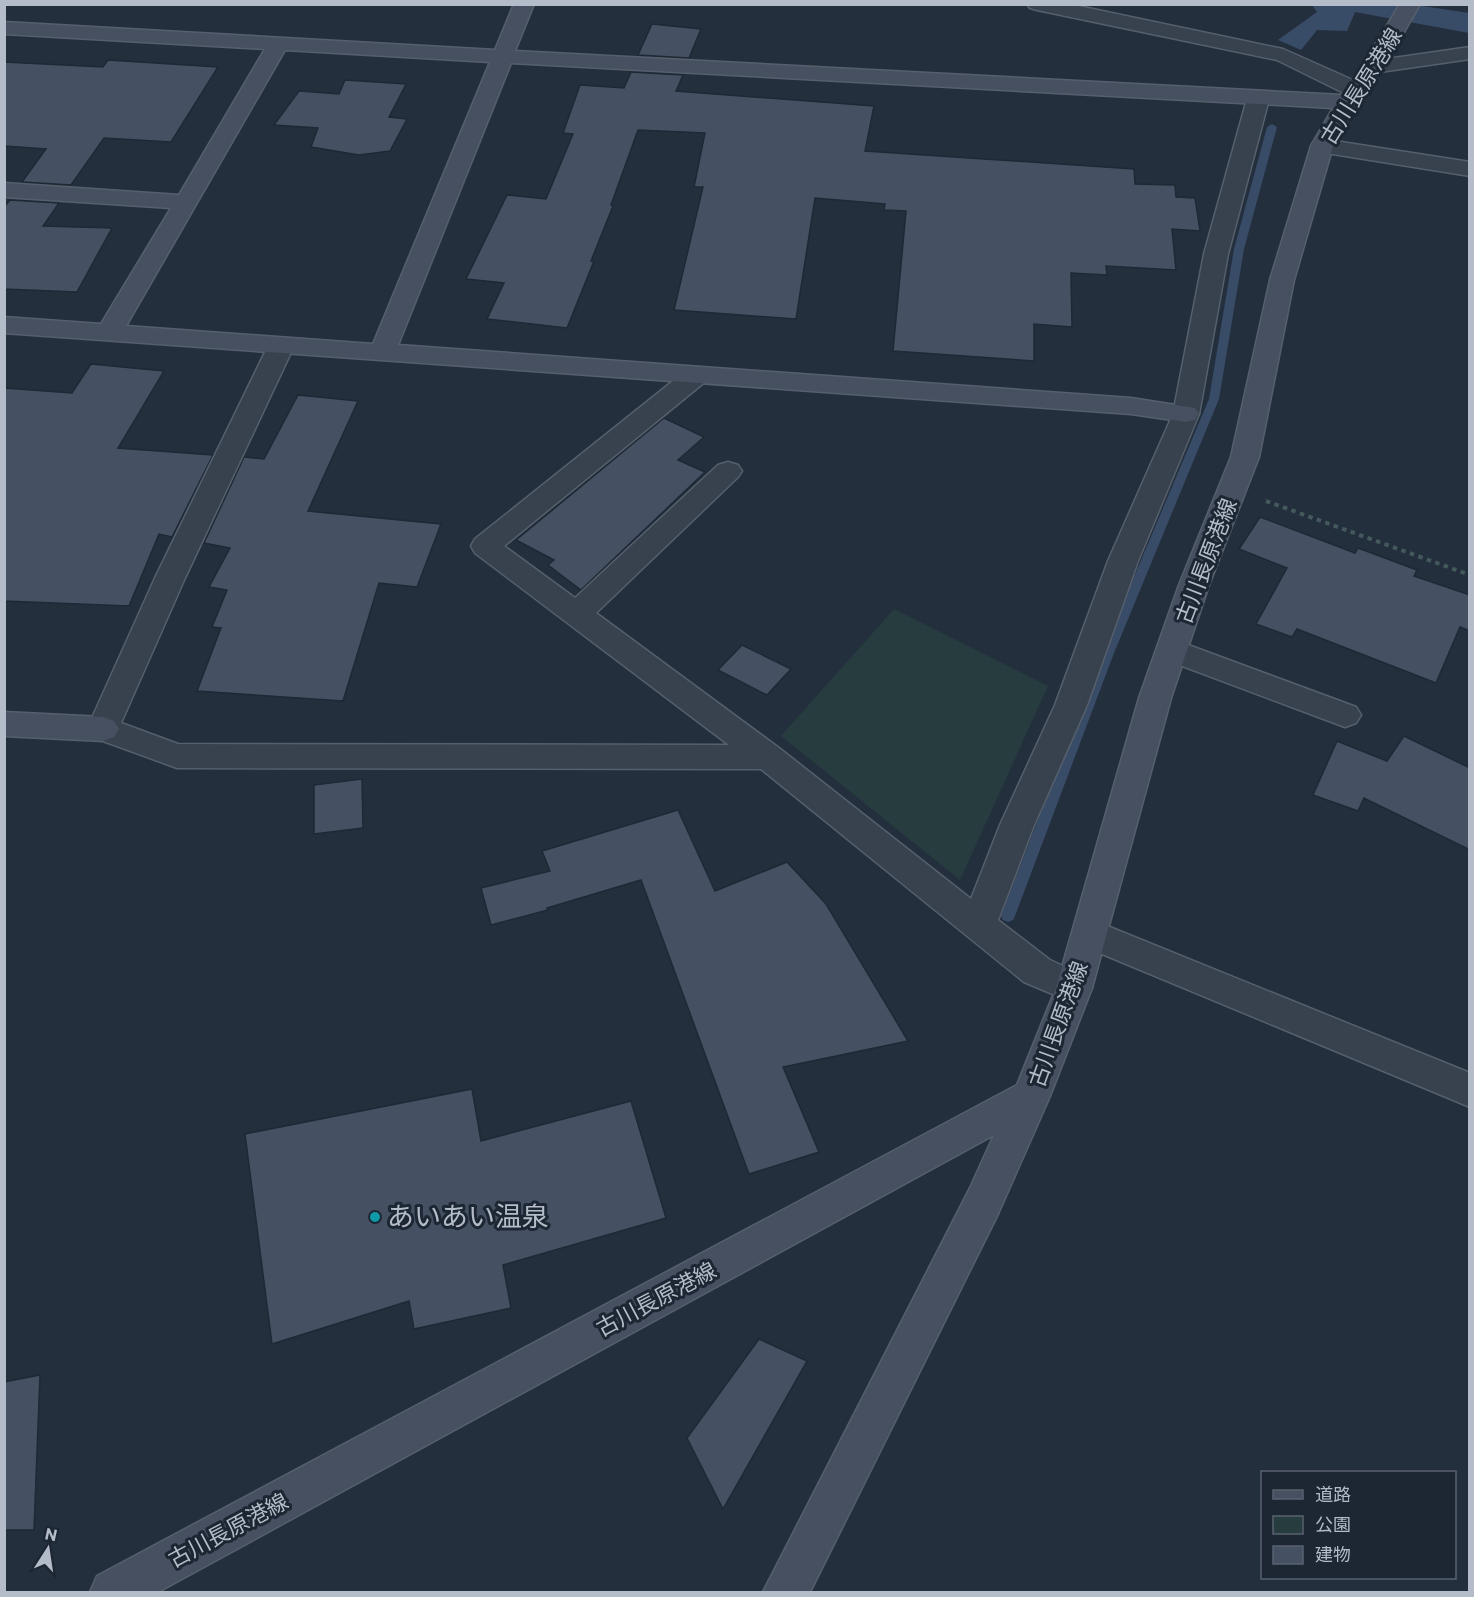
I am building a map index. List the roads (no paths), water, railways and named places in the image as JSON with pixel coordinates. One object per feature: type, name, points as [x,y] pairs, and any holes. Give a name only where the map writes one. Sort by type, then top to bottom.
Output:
[{"type":"street","points":[[383,351],[524,4]]},
{"type":"street","points":[[1037,4],[1283,55],[1351,96]]},
{"type":"street","name":"古川長原港線","points":[[113,1593],[1031,1096],[1074,988],[1155,698],[1194,585],[1245,457],[1282,280],[1322,146],[1351,96],[1374,67],[1410,4]]},
{"type":"street","points":[[4,28],[1258,99],[1351,96]]},
{"type":"street","points":[[109,333],[279,43]]},
{"type":"street","points":[[1374,67],[1470,52]]},
{"type":"street","points":[[980,923],[1017,825],[1071,705],[1123,561],[1186,414],[1216,254],[1258,99]]},
{"type":"street","points":[[1322,146],[1470,169]]},
{"type":"street","points":[[4,190],[185,202]]},
{"type":"street","points":[[4,325],[1131,405],[1186,414]]},
{"type":"street","points":[[103,729],[170,578],[281,346]]},
{"type":"street","points":[[697,375],[485,546],[578,613],[768,757],[980,923],[1037,971],[1074,988]]},
{"type":"street","points":[[578,613],[728,471]]},
{"type":"street","points":[[1172,650],[1345,715]]},
{"type":"street","points":[[4,724],[103,729],[177,756],[768,757]]},
{"type":"street","points":[[1090,934],[1470,1090]]},
{"type":"street","points":[[786,1593],[984,1201],[1031,1096]]},
{"type":"water","points":[[1312,5],[1416,5],[1469,13],[1469,33],[1355,12],[1347,31],[1317,30],[1301,50],[1278,40],[1317,12]]},
{"type":"waterway","points":[[1008,916],[1108,653],[1214,399],[1239,249],[1272,127]]},
{"type":"place","name":"あいあい温泉","points":[[375,1217]]}]
